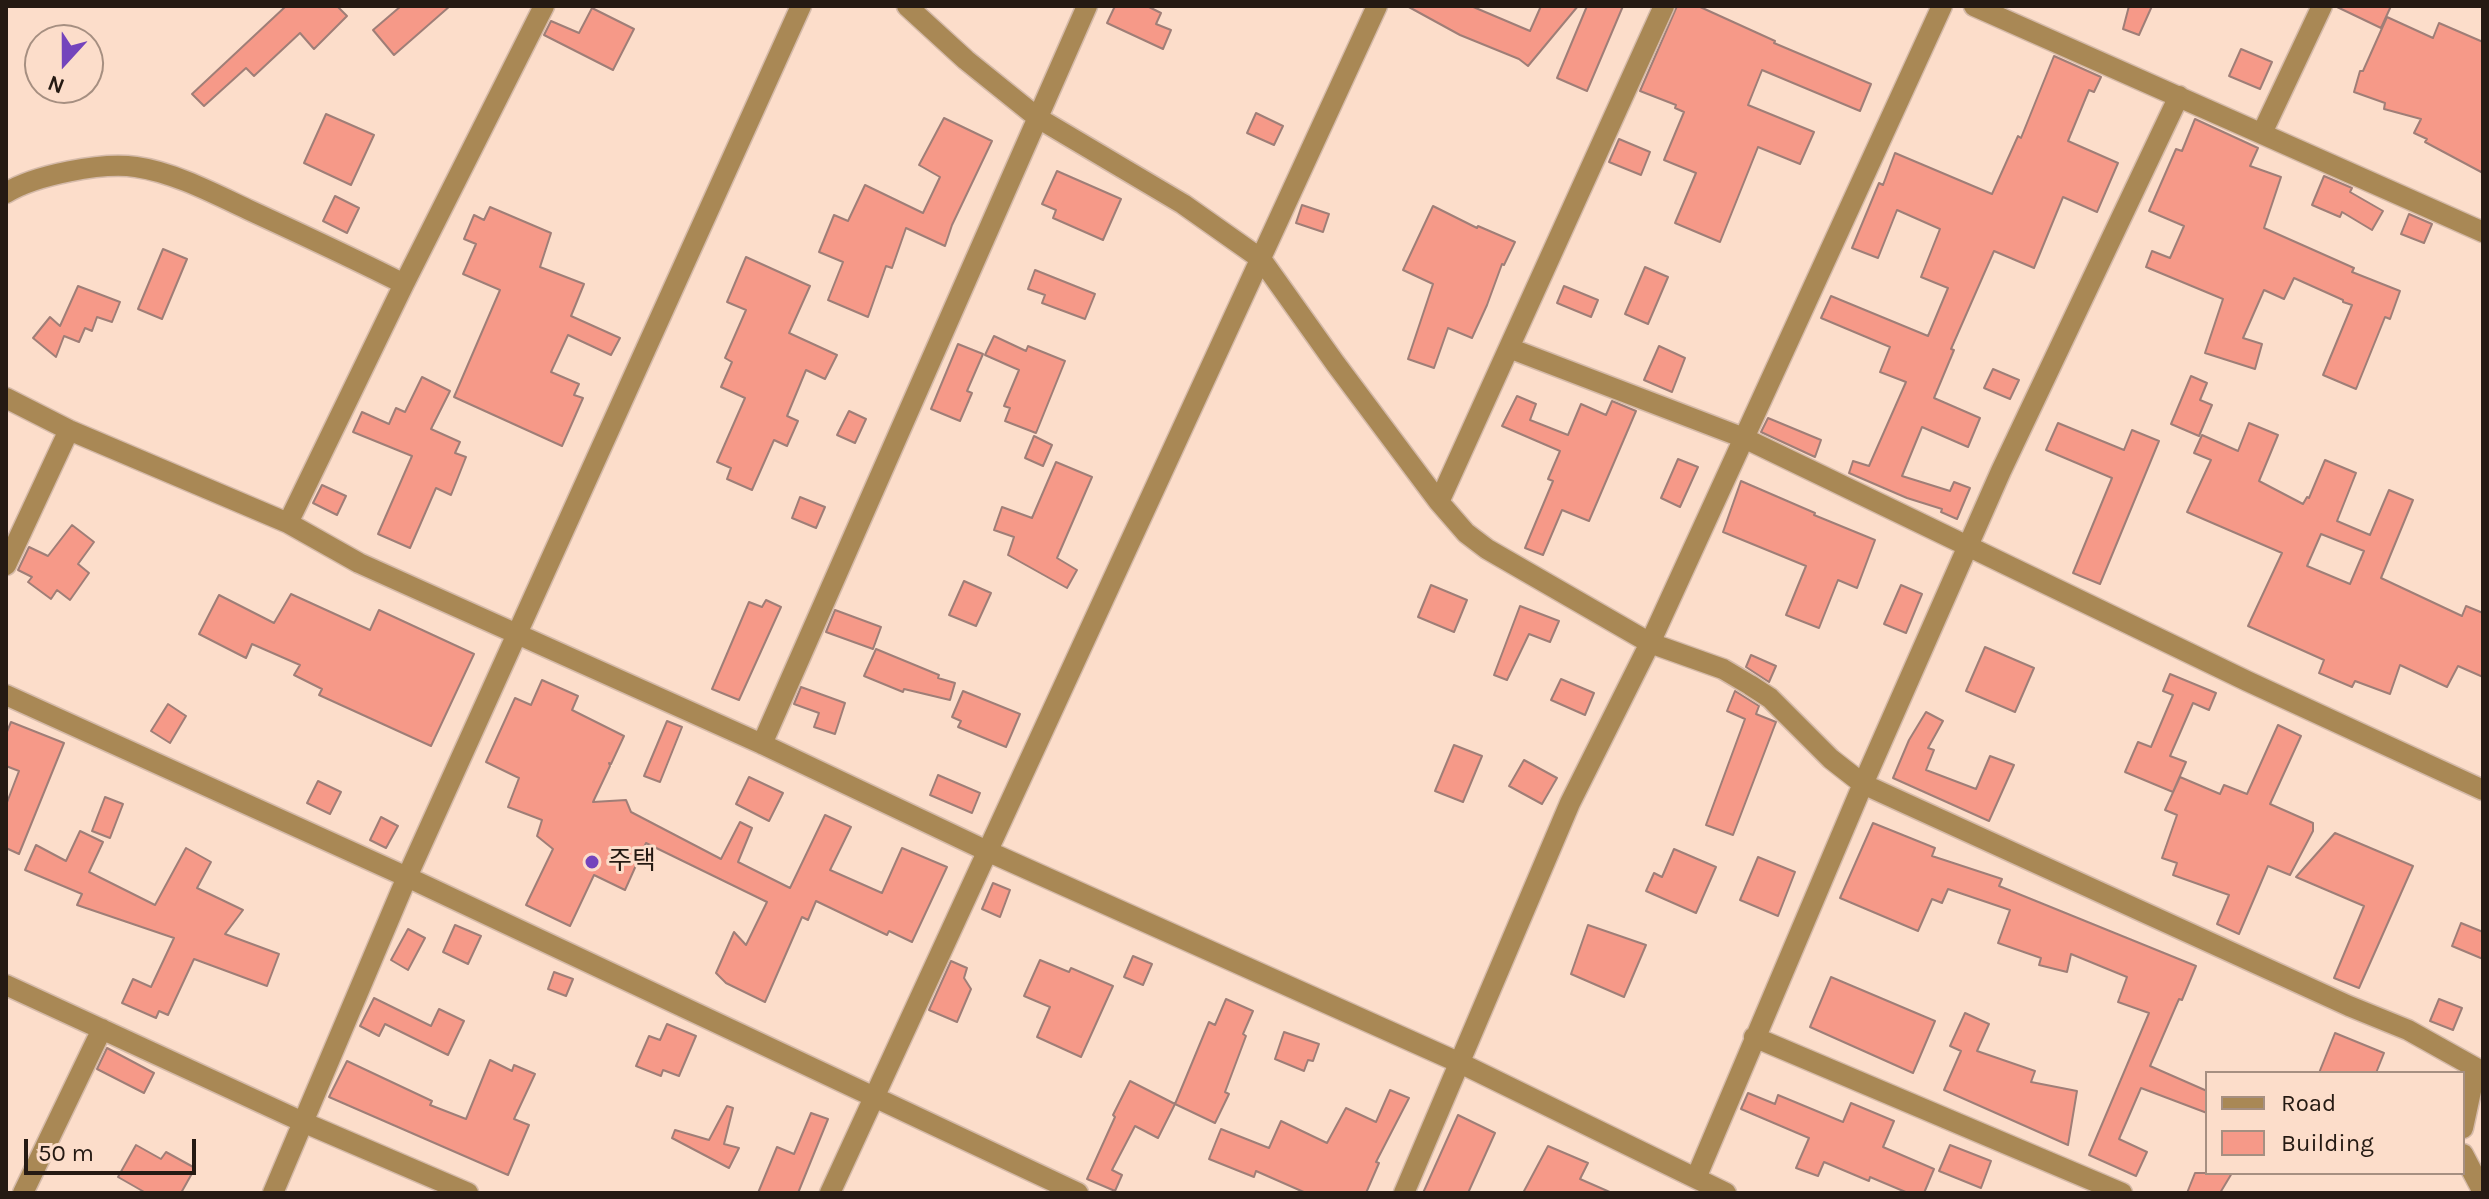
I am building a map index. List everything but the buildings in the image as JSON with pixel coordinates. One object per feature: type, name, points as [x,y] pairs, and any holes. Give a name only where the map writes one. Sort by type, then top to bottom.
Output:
[{"type":"street","points":[[288,523],[544,6]]},
{"type":"street","points":[[273,1193],[407,877],[801,6]]},
{"type":"street","points":[[907,6],[966,60],[1038,118],[1183,204],[1261,259],[1439,502],[1466,533],[1487,549],[1650,643],[1723,669],[1750,685],[1770,698],[1831,759],[1863,784],[2481,1064],[2465,1121]]},
{"type":"street","points":[[762,744],[1087,6]]},
{"type":"street","points":[[830,1193],[1377,6]]},
{"type":"street","points":[[1439,502],[1664,6]]},
{"type":"street","points":[[1404,1193],[1570,803],[1650,643],[1942,6]]},
{"type":"street","points":[[1974,6],[2483,232]]},
{"type":"street","points":[[2262,133],[2322,6]]},
{"type":"street","points":[[1696,1178],[1754,1037],[1968,546],[2179,96]]},
{"type":"street","points":[[6,193],[14,187],[104,165],[138,167],[199,187],[404,284]]},
{"type":"street","points":[[1509,348],[1744,438],[2233,674],[2483,790]]},
{"type":"street","points":[[6,398],[69,430],[288,523],[359,563],[762,744],[987,851],[1460,1063],[1726,1193]]},
{"type":"street","points":[[6,565],[69,430]]},
{"type":"street","points":[[6,695],[407,877],[1078,1193]]},
{"type":"street","points":[[6,985],[305,1123],[468,1193]]},
{"type":"street","points":[[23,1193],[102,1029]]},
{"type":"street","points":[[1754,1037],[2122,1193]]},
{"type":"street","points":[[2465,1158],[2483,1192]]},
{"type":"place","name":"주택","points":[[592,862]]}]
